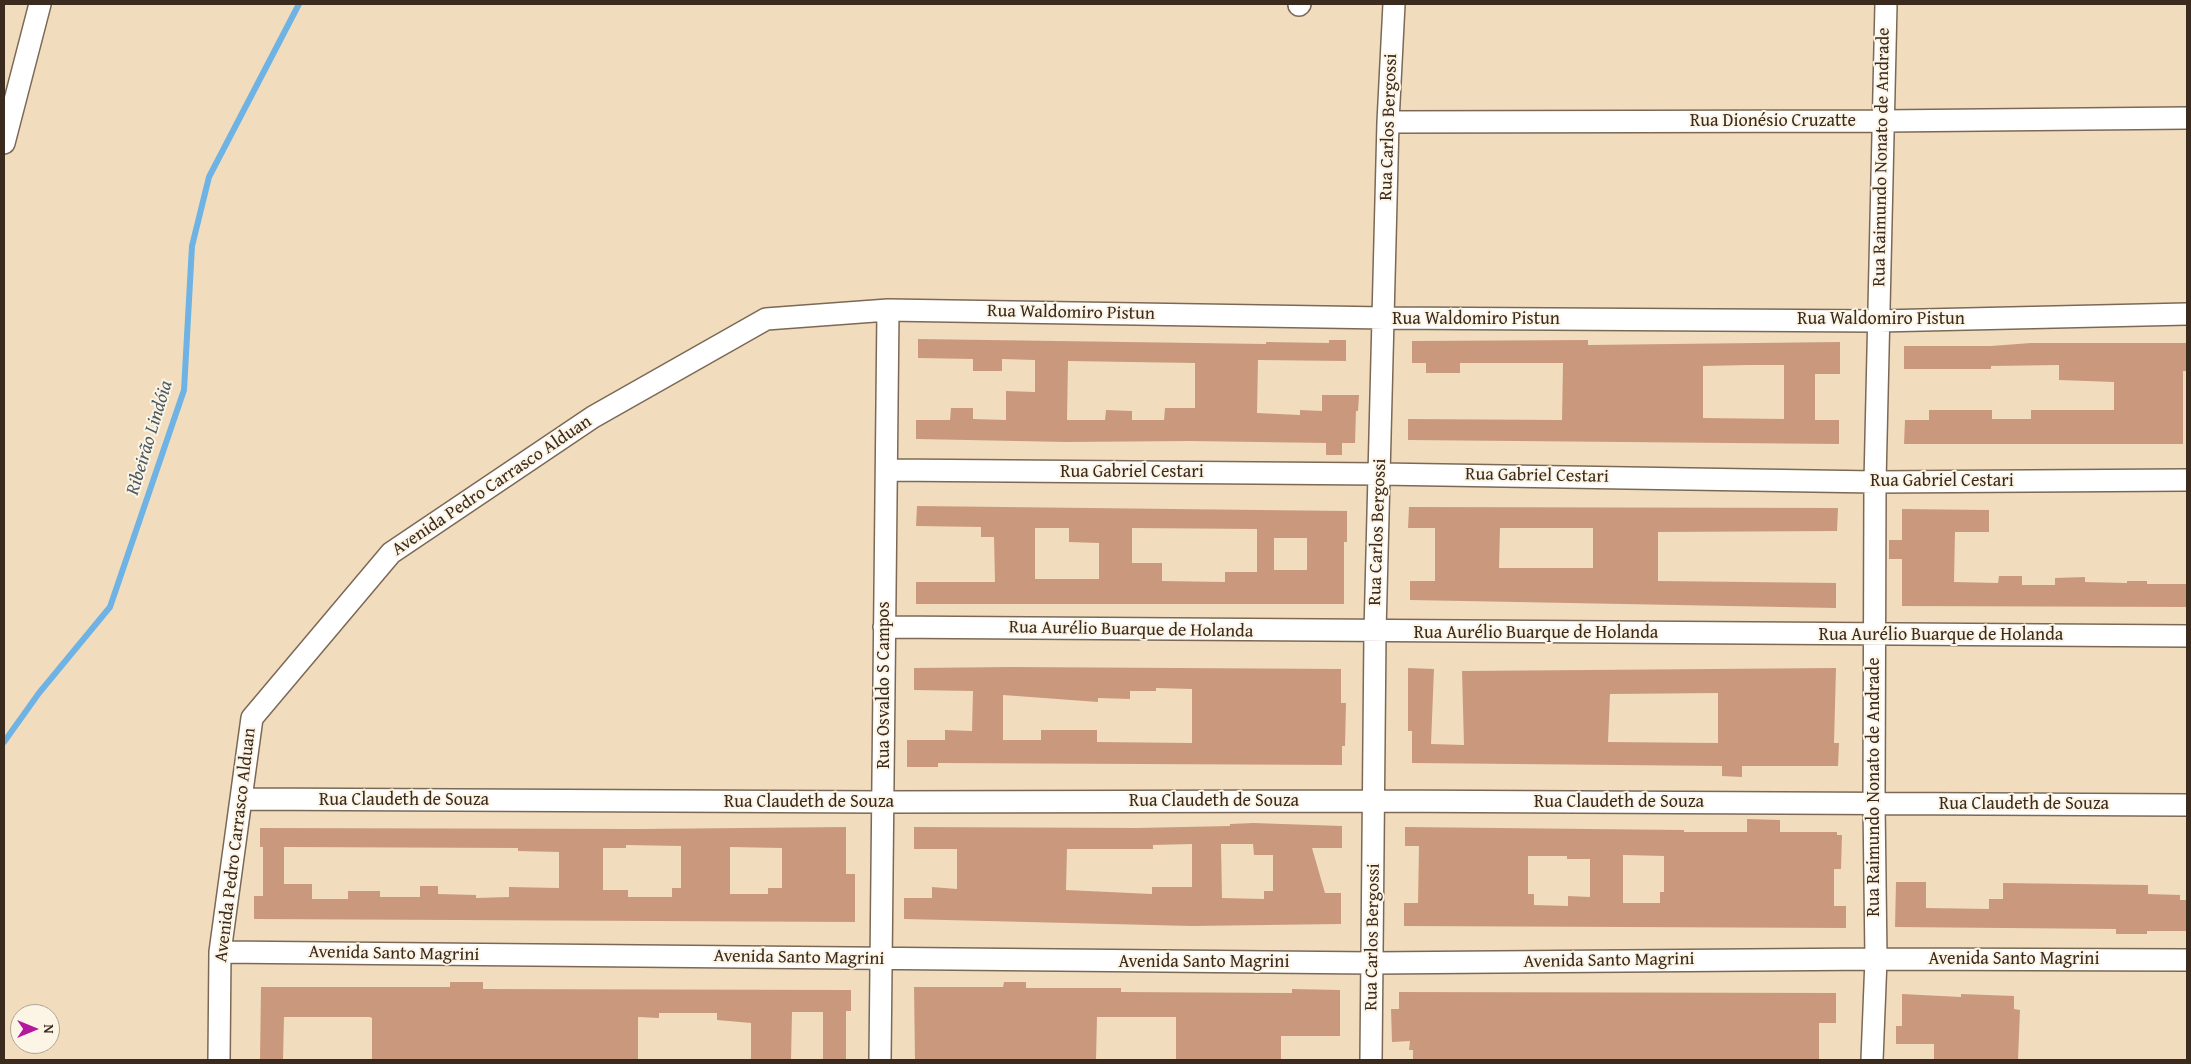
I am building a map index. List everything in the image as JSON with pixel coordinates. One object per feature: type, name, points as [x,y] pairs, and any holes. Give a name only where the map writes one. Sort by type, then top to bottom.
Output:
[{"type":"street","points":[[4,143],[40,4]]},
{"type":"street","name":"Rua Carlos Bergossi","points":[[1371,1060],[1375,632],[1388,122],[1394,4]]},
{"type":"street","name":"Rua Raimundo Nonato de Andrade","points":[[1872,1060],[1876,959],[1874,804],[1875,482],[1886,4]]},
{"type":"street","name":"Rua Dionésio Cruzatte","points":[[1388,122],[2187,118]]},
{"type":"street","name":"Rua Waldomiro Pistun","points":[[766,319],[888,310],[1384,318],[1879,321],[2187,314]]},
{"type":"street","name":"Rua Osvaldo S Campos","points":[[880,1060],[888,310]]},
{"type":"street","name":"Avenida Pedro Carrasco Alduan","points":[[219,1060],[220,952],[252,718],[391,553],[593,417],[766,319]]},
{"type":"street","name":"Rua Gabriel Cestari","points":[[887,470],[1380,474],[1875,482],[2187,480]]},
{"type":"street","name":"Rua Aurélio Buarque de Holanda","points":[[884,627],[1375,632],[2187,636]]},
{"type":"street","name":"Rua Claudeth de Souza","points":[[241,799],[2187,805]]},
{"type":"street","name":"Avenida Santo Magrini","points":[[220,952],[1372,963],[1876,959],[2187,960]]},
{"type":"building","points":[[918,339],[1266,344],[1266,342],[1329,343],[1329,340],[1346,340],[1346,361],[1258,360],[1257,413],[1300,415],[1300,410],[1322,411],[1322,395],[1359,395],[1358,411],[1356,411],[1355,443],[1342,443],[1342,455],[1326,455],[1326,443],[1067,442],[916,439],[916,420],[950,420],[951,408],[973,408],[973,419],[1006,420],[1006,391],[1035,392],[1035,360],[1002,359],[1002,371],[973,371],[973,359],[918,358]],"holes":[[[1068,361],[1195,363],[1195,408],[1165,408],[1164,420],[1132,420],[1132,411],[1106,410],[1105,420],[1067,420]]]},
{"type":"building","points":[[1588,340],[1588,345],[1840,342],[1840,374],[1815,374],[1815,420],[1839,420],[1839,444],[1408,440],[1408,419],[1562,420],[1563,363],[1460,363],[1460,373],[1426,373],[1426,363],[1412,363],[1412,341]],"holes":[[[1784,365],[1784,419],[1703,418],[1703,366]]]},
{"type":"building","points":[[2031,343],[2187,343],[2187,371],[2183,371],[2183,444],[1904,444],[1905,420],[1929,420],[1929,410],[1992,410],[1992,419],[2031,419],[2031,410],[2114,410],[2114,382],[2059,380],[2059,365],[1991,366],[1991,369],[1904,369],[1904,346],[1991,346]]},
{"type":"building","points":[[917,506],[1347,511],[1347,542],[1344,542],[1344,604],[916,604],[916,582],[995,582],[994,537],[981,537],[981,527],[916,526]],"holes":[[[1035,528],[1069,528],[1069,542],[1099,543],[1099,579],[1035,579]],[[1132,528],[1257,529],[1257,572],[1225,572],[1225,582],[1162,581],[1162,563],[1132,563]],[[1274,538],[1307,538],[1307,570],[1274,570]]]},
{"type":"building","points":[[1409,507],[1838,508],[1837,531],[1658,532],[1658,581],[1836,583],[1836,608],[1410,600],[1410,581],[1435,581],[1435,528],[1408,528]],"holes":[[[1500,528],[1593,528],[1593,568],[1499,568]]]},
{"type":"building","points":[[1902,509],[1989,510],[1989,532],[1955,532],[1954,582],[1998,583],[1999,576],[2022,576],[2022,585],[2055,585],[2055,578],[2085,577],[2085,582],[2127,583],[2127,581],[2147,581],[2147,584],[2187,584],[2187,607],[1902,606],[1902,559],[1889,559],[1889,540],[1902,540]]},
{"type":"building","points":[[914,668],[1341,669],[1341,703],[1346,703],[1345,746],[1342,746],[1342,765],[938,763],[938,767],[907,767],[907,740],[945,740],[945,730],[972,731],[973,691],[914,690]],"holes":[[[1156,688],[1192,689],[1192,743],[1097,742],[1097,730],[1041,730],[1041,740],[1003,740],[1003,695],[1098,702],[1098,698],[1130,699],[1130,691],[1156,691]]]},
{"type":"building","points":[[1408,668],[1434,669],[1431,744],[1464,745],[1462,671],[1836,668],[1834,743],[1839,743],[1838,766],[1742,766],[1742,777],[1722,776],[1722,766],[1412,763],[1412,731],[1408,731]],"holes":[[[1718,693],[1718,743],[1608,742],[1610,694]]]},
{"type":"building","points":[[1747,819],[1780,820],[1780,832],[1837,832],[1837,835],[1842,835],[1841,869],[1834,869],[1834,906],[1846,906],[1846,928],[1404,926],[1404,903],[1418,903],[1419,846],[1405,846],[1405,827],[1747,832]],"holes":[[[1623,855],[1664,856],[1664,892],[1660,892],[1660,903],[1623,903]],[[1528,856],[1567,856],[1567,859],[1590,859],[1590,897],[1568,896],[1568,906],[1534,905],[1534,894],[1528,894]]]},
{"type":"building","points":[[1230,824],[1342,826],[1342,848],[1312,848],[1325,893],[1341,893],[1341,924],[1192,926],[904,919],[904,898],[932,898],[932,887],[957,889],[957,849],[914,849],[914,827],[1137,828],[1230,826]],"holes":[[[1192,844],[1192,887],[1152,887],[1152,894],[1066,890],[1067,849],[1153,849],[1153,845]],[[1221,844],[1253,844],[1254,855],[1273,855],[1273,891],[1264,891],[1264,899],[1222,898]]]},
{"type":"building","points":[[846,827],[846,874],[855,874],[855,922],[254,919],[254,896],[263,896],[263,847],[260,847],[260,828],[639,829]],"holes":[[[626,845],[681,846],[681,888],[672,888],[672,897],[628,897],[628,890],[603,890],[603,848],[626,848]],[[284,847],[518,848],[518,851],[559,852],[559,888],[509,887],[509,897],[476,898],[476,895],[438,894],[438,886],[420,886],[420,897],[380,897],[380,891],[348,891],[348,899],[312,899],[312,884],[284,884]],[[730,847],[782,848],[782,888],[768,888],[768,894],[730,894]]]},
{"type":"building","points":[[1896,882],[1926,882],[1926,908],[1989,909],[1989,899],[2003,899],[2003,883],[2148,885],[2148,894],[2180,895],[2180,900],[2187,900],[2187,931],[2147,931],[2147,934],[2116,934],[2116,929],[1895,927]]},
{"type":"building","points":[[450,982],[483,982],[483,989],[851,990],[851,1011],[846,1011],[846,1060],[823,1060],[823,1012],[792,1012],[791,1060],[751,1060],[751,1023],[717,1020],[717,1013],[659,1013],[659,1018],[638,1017],[638,1060],[372,1060],[372,1018],[370,1017],[284,1017],[283,1060],[260,1060],[261,987],[450,987]]},
{"type":"building","points":[[1004,982],[1026,982],[1026,988],[1121,988],[1121,992],[1292,993],[1292,989],[1340,990],[1340,1036],[1281,1036],[1281,1060],[1176,1060],[1176,1017],[1097,1017],[1096,1060],[915,1060],[914,987],[1003,987]]},
{"type":"building","points":[[1399,992],[1836,993],[1836,1023],[1819,1023],[1819,1060],[1413,1060],[1413,1050],[1409,1050],[1410,1041],[1392,1042],[1391,1009],[1399,1009]]},
{"type":"building","points":[[1902,994],[1961,997],[1961,994],[2014,996],[2014,1009],[2020,1010],[2018,1060],[1934,1060],[1934,1044],[1896,1044],[1896,1026],[1902,1026]]},
{"type":"waterway","name":"Ribeirão Lindóia","points":[[4,742],[39,693],[110,607],[184,390],[192,246],[209,177],[299,4]]}]
